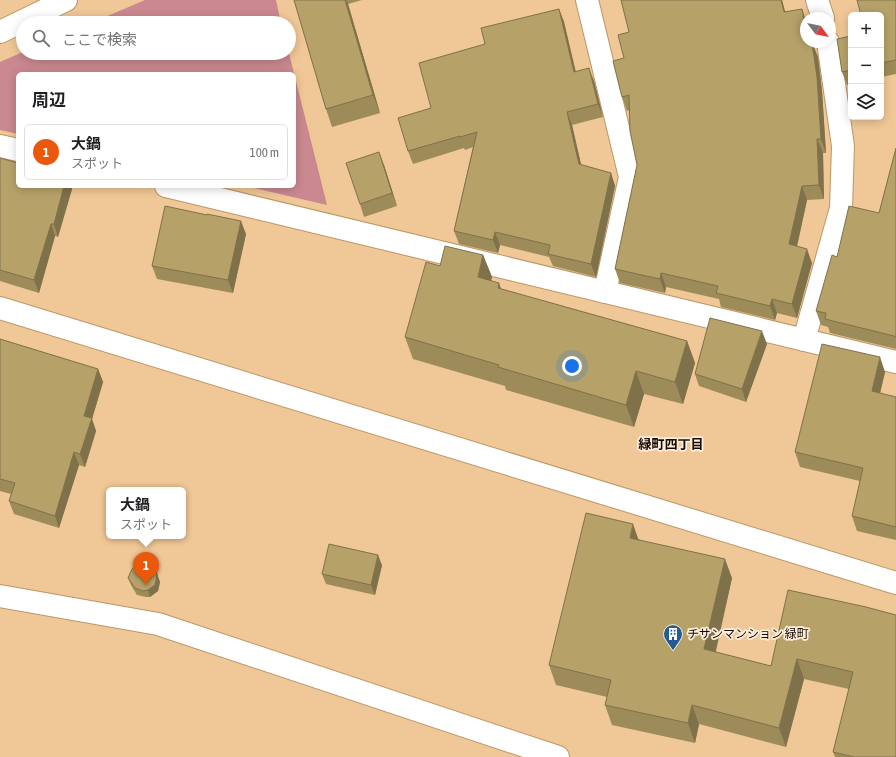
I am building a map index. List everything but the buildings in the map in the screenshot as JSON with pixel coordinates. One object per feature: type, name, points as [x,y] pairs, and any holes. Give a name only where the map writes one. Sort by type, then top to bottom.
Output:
[{"type":"street","points":[[33,16],[66,0]]},
{"type":"street","points":[[587,0],[630,177],[605,292]]},
{"type":"street","points":[[0,32],[16,24]]},
{"type":"street","points":[[804,340],[841,208],[842,146],[829,48]]},
{"type":"street","points":[[0,146],[16,150]]},
{"type":"street","points":[[174,188],[896,362]]},
{"type":"street","points":[[0,308],[896,583]]},
{"type":"street","points":[[0,596],[158,624],[558,757]]},
{"type":"shaded area","points":[[145,0],[276,0],[279,16],[107,16]]},
{"type":"shaded area","points":[[16,55],[16,60],[291,60],[294,72],[16,72],[16,134],[0,130],[0,62]]},
{"type":"shaded area","points":[[296,81],[327,205],[254,188],[296,188]]},
{"type":"place","name":"大鍋","points":[[146,585]]},
{"type":"place","name":"チサンマンション 緑町","points":[[673,651]]},
{"type":"district","name":"緑町四丁目","points":[[671,444]]}]
